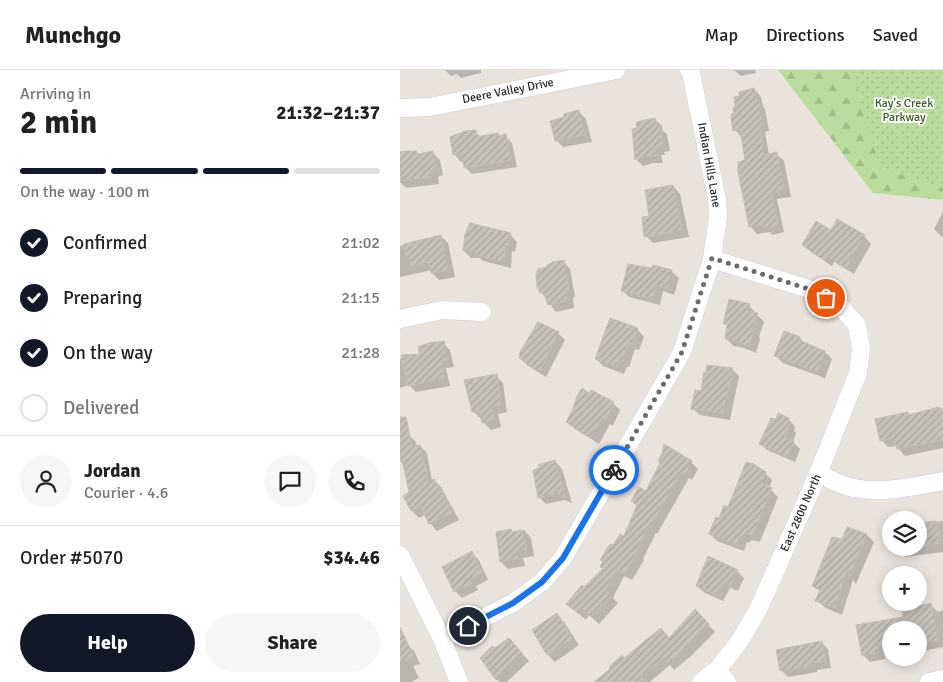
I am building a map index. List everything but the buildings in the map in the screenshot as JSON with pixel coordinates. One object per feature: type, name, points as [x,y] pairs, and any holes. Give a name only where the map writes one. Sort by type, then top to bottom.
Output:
[{"type":"street","name":"Deere Valley Drive","points":[[400,108],[430,107],[616,70]]},
{"type":"street","name":"Indian Hills Lane","points":[[442,639],[513,603],[542,582],[563,558],[682,352],[712,258],[718,217],[717,199],[689,70]]},
{"type":"street","name":"East 2800 North","points":[[701,682],[722,676],[759,608],[818,474],[858,373],[861,349],[857,325],[839,305],[812,290],[712,258]]},
{"type":"street","points":[[400,319],[442,310],[482,312]]},
{"type":"street","points":[[818,474],[853,488],[875,491],[899,489],[943,480]]},
{"type":"street","points":[[400,555],[442,639],[459,682]]},
{"type":"street","points":[[929,682],[943,679]]},
{"type":"green space","points":[[778,70],[943,70],[943,200],[873,193]]},
{"type":"green space","name":"Kay's Creek Parkway","points":[[852,70],[943,70],[943,188],[880,168]]},
{"type":"way so far","points":[[614,470],[682,352],[712,258],[812,290],[826,298]]},
{"type":"route","points":[[468,626],[513,603],[542,582],[563,558],[614,470]]}]
